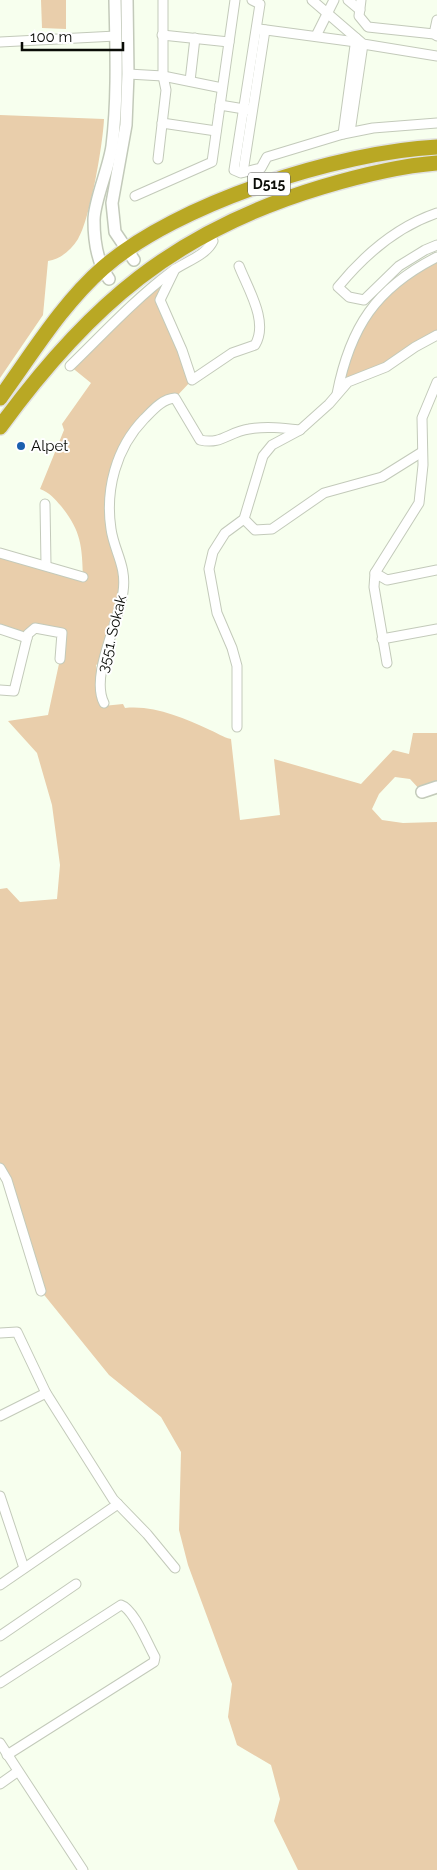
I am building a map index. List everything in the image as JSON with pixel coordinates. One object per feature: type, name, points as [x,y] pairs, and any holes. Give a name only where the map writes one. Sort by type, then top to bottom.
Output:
[{"type":"highway","name":"D515","points":[[0,398],[76,295],[105,274],[156,231],[207,207],[288,177],[343,161],[387,152],[437,147]]},
{"type":"highway","name":"D515","points":[[0,427],[76,332],[133,282],[165,258],[208,231],[259,208],[315,189],[391,170],[437,163]]},
{"type":"main road","points":[[115,0],[117,74],[113,132],[94,217],[105,274],[119,286],[133,282],[139,271],[125,256],[116,232],[112,203],[126,125],[128,74],[127,0]]},
{"type":"main road","points":[[422,792],[437,787]]},
{"type":"street","points":[[158,159],[166,90],[163,76],[163,0]]},
{"type":"street","points":[[135,196],[212,162],[235,0]]},
{"type":"street","points":[[252,0],[260,4],[261,29],[238,171],[261,168],[267,157],[347,133],[373,128],[437,123]]},
{"type":"street","points":[[312,0],[358,41]]},
{"type":"street","points":[[316,36],[334,0]]},
{"type":"street","points":[[348,0],[360,10]]},
{"type":"street","points":[[361,0],[359,16],[368,27],[436,35],[437,20]]},
{"type":"street","points":[[261,29],[358,41],[437,56]]},
{"type":"street","points":[[162,35],[229,42]]},
{"type":"street","points":[[0,42],[116,36]]},
{"type":"street","points":[[190,81],[195,38]]},
{"type":"street","points":[[347,133],[358,41]]},
{"type":"street","points":[[128,74],[163,76],[222,88]]},
{"type":"street","points":[[220,105],[248,110]]},
{"type":"street","points":[[162,123],[216,131]]},
{"type":"street","points":[[437,213],[422,218],[384,241],[361,259],[338,287],[349,297],[364,300],[399,266],[437,245]]},
{"type":"street","points":[[70,366],[142,294],[175,269],[210,248],[213,241],[208,231]]},
{"type":"street","points":[[337,395],[348,356],[364,316],[385,292],[406,275],[437,257]]},
{"type":"street","points":[[175,269],[160,300],[182,350],[192,380],[232,352],[255,345],[260,336],[261,326],[239,266]]},
{"type":"street","points":[[237,727],[237,666],[232,648],[216,613],[209,569],[212,552],[225,533],[244,519],[263,456],[272,446],[300,430],[348,382],[386,367],[415,346],[437,335]]},
{"type":"street","points":[[387,663],[386,638],[374,587],[375,573],[419,503],[422,492],[422,418],[437,382]]},
{"type":"street","name":"3551. Sokak","points":[[104,703],[101,696],[100,680],[124,591],[121,559],[111,530],[112,481],[126,442],[140,423],[168,398],[174,398],[200,440],[214,443],[248,429],[276,427],[300,430]]},
{"type":"street","points":[[244,519],[255,530],[272,529],[324,493],[382,477],[422,452]]},
{"type":"street","points":[[45,504],[46,564]]},
{"type":"street","points":[[0,552],[46,564],[83,577]]},
{"type":"street","points":[[375,573],[387,580],[437,570]]},
{"type":"street","points":[[0,690],[14,691],[28,634],[35,628],[62,633],[60,659]]},
{"type":"street","points":[[0,629],[27,638]]},
{"type":"street","points":[[386,638],[437,630]]},
{"type":"street","points":[[0,1168],[7,1180],[41,1291]]},
{"type":"street","points":[[0,1333],[17,1332],[46,1393],[85,1457],[118,1504],[147,1534],[175,1568]]},
{"type":"street","points":[[0,1416],[46,1393]]},
{"type":"street","points":[[0,1496],[24,1568]]},
{"type":"street","points":[[0,1584],[118,1504]]},
{"type":"street","points":[[0,1636],[76,1584]]},
{"type":"street","points":[[0,1683],[121,1605],[126,1606],[137,1622],[155,1658],[154,1662],[7,1756]]},
{"type":"street","points":[[0,1744],[83,1870]]},
{"type":"street","points":[[0,1784],[17,1772]]},
{"type":"shaded area","points":[[41,0],[66,0],[66,29],[42,28]]},
{"type":"shaded area","points":[[0,115],[104,119],[95,181],[83,229],[69,250],[61,256],[48,261],[43,315],[0,378]]},
{"type":"shaded area","points":[[437,257],[437,335],[386,367],[348,382],[340,377],[350,349],[385,292]]},
{"type":"shaded area","points":[[175,269],[160,300],[192,380],[175,398],[140,423],[115,469],[110,511],[124,591],[103,661],[96,665],[103,706],[123,704],[125,708],[158,710],[231,739],[240,820],[280,815],[274,759],[361,784],[393,750],[409,754],[413,733],[437,733],[437,787],[422,792],[410,779],[395,777],[379,794],[372,809],[382,820],[403,823],[437,822],[437,1870],[298,1870],[274,1821],[280,1799],[271,1765],[237,1745],[228,1717],[232,1684],[188,1565],[179,1530],[181,1452],[161,1417],[109,1375],[41,1291],[0,1171],[0,889],[7,888],[20,902],[57,899],[60,865],[52,805],[37,753],[8,721],[48,715],[60,659],[62,634],[35,628],[28,633],[0,629],[0,553],[83,577],[81,547],[73,523],[54,498],[40,489],[64,430],[62,424],[91,383],[70,366]]},
{"type":"place","name":"Alpet","points":[[21,446]]}]
